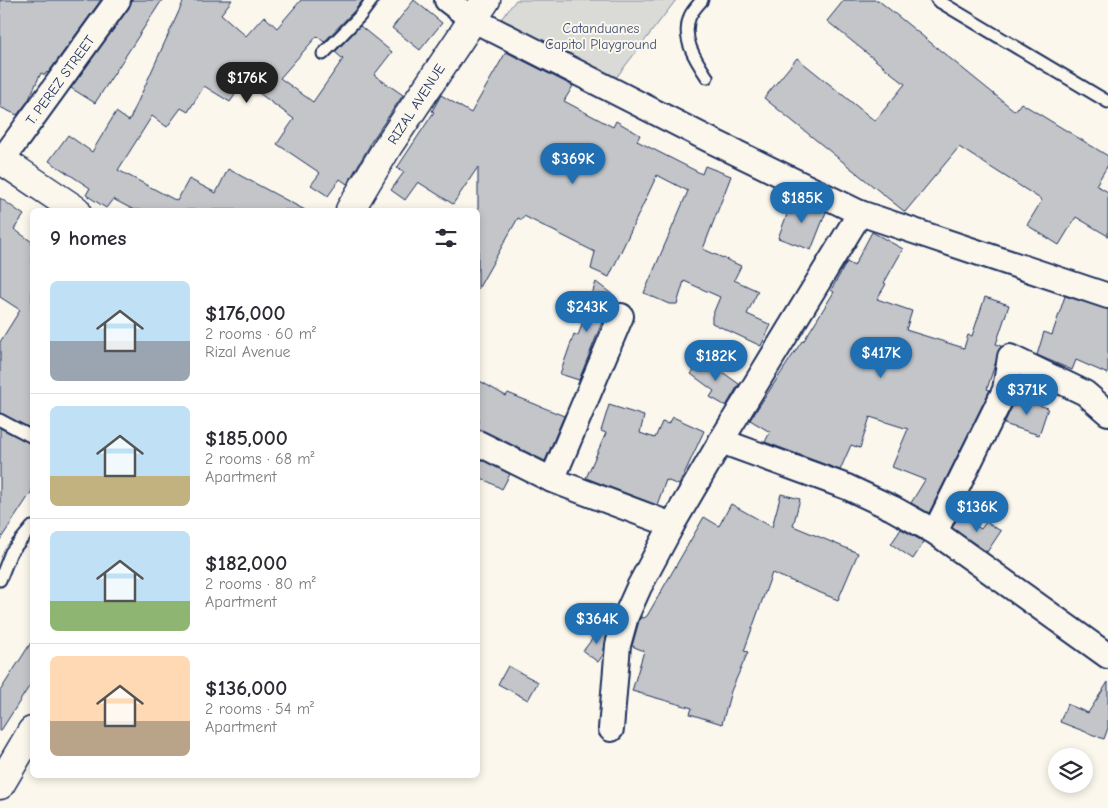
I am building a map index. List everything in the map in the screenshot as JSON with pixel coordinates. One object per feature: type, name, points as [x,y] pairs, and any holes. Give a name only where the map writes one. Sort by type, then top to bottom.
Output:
[{"type":"main road","name":"RIZAL AVENUE","points":[[351,208],[388,146],[479,9]]},
{"type":"main road","points":[[1,160],[73,208]]},
{"type":"main road","points":[[6,769],[30,734]]},
{"type":"street","name":"T. PEREZ STREET","points":[[1,160],[118,0]]},
{"type":"street","points":[[447,0],[479,9],[666,118],[860,213],[1108,296]]},
{"type":"street","points":[[611,729],[618,646],[626,616],[639,587],[672,525],[721,441],[860,213]]},
{"type":"street","points":[[552,480],[621,316]]},
{"type":"street","points":[[935,532],[1005,390],[1010,357],[1085,392],[1108,413]]},
{"type":"street","points":[[721,441],[847,487],[892,508],[935,532],[1108,656]]},
{"type":"street","points":[[480,444],[552,480],[672,525]]},
{"type":"lane","points":[[323,54],[360,16],[372,0]]},
{"type":"lane","points":[[702,0],[690,16],[687,37],[694,58],[707,77]]},
{"type":"lane","points":[[942,1],[1108,102]]},
{"type":"lane","points":[[0,420],[30,437]]},
{"type":"lane","points":[[0,580],[11,552],[30,530]]},
{"type":"green space","name":"Catanduanes Capitol Playground","points":[[516,0],[676,0],[612,83],[498,23]]},
{"type":"building","points":[[0,0],[101,0],[48,73],[45,75],[41,73],[28,101],[17,115],[0,107]]},
{"type":"building","points":[[132,0],[162,0],[95,103],[71,88],[129,8]]},
{"type":"building","points":[[184,0],[232,0],[221,14],[246,36],[264,16],[277,28],[301,0],[363,0],[324,42],[317,36],[280,78],[313,102],[343,59],[335,52],[360,26],[392,52],[374,75],[403,95],[369,145],[347,184],[340,179],[328,196],[311,185],[320,173],[277,144],[294,119],[244,82],[230,102],[204,86],[188,112],[181,108],[167,127],[152,116],[118,170],[177,201],[189,179],[216,193],[228,169],[301,208],[130,208],[113,199],[106,208],[86,195],[90,188],[49,161],[68,135],[92,152],[116,112],[129,121]]},
{"type":"building","points":[[414,0],[442,23],[420,50],[392,28]]},
{"type":"building","points":[[844,0],[878,0],[1015,111],[1021,103],[1108,156],[1108,165],[1096,185],[1108,192],[1108,236],[1076,217],[1059,245],[1027,225],[1042,200],[959,147],[905,212],[764,98],[797,58],[875,121],[905,84],[827,21]]},
{"type":"building","points":[[506,52],[573,86],[564,101],[613,127],[616,121],[640,135],[637,141],[702,174],[705,166],[731,176],[703,249],[741,266],[734,280],[758,291],[747,314],[771,325],[761,346],[712,323],[712,316],[720,297],[684,281],[677,304],[669,304],[644,293],[688,191],[657,175],[609,277],[591,269],[595,252],[524,216],[522,220],[518,218],[480,285],[478,167],[453,204],[418,182],[405,200],[391,190],[404,172],[397,168],[434,112],[432,111],[441,95],[471,113]]},
{"type":"building","points":[[794,196],[826,212],[811,250],[778,238]]},
{"type":"building","points":[[0,198],[24,215],[14,229],[30,241],[30,428],[0,413],[0,342],[20,310],[0,297]]},
{"type":"building","points":[[872,232],[903,249],[877,299],[912,311],[906,330],[964,348],[968,335],[972,336],[985,297],[1009,305],[996,344],[1001,346],[987,389],[990,390],[929,513],[911,503],[925,480],[892,467],[908,429],[870,417],[860,448],[851,445],[840,470],[765,442],[770,432],[750,420],[803,342],[834,292],[831,290],[847,262],[854,266]]},
{"type":"building","points":[[596,282],[613,295],[579,380],[560,374],[574,334],[578,336]]},
{"type":"building","points":[[1065,296],[1108,309],[1108,374],[1076,360],[1072,370],[1037,355],[1044,332],[1052,335]]},
{"type":"building","points":[[703,358],[739,384],[726,406],[710,397],[714,391],[691,374]]},
{"type":"building","points":[[480,381],[506,396],[508,393],[564,416],[545,461],[480,430]]},
{"type":"building","points":[[1016,398],[1048,408],[1039,435],[1004,424]]},
{"type":"building","points":[[609,405],[644,416],[640,433],[655,438],[662,422],[669,424],[673,417],[704,431],[679,485],[666,480],[657,505],[586,478],[606,433],[601,431]]},
{"type":"building","points":[[0,428],[30,443],[30,494],[0,540]]},
{"type":"building","points":[[480,459],[510,474],[502,489],[480,477]]},
{"type":"building","points":[[781,494],[800,499],[793,526],[858,553],[838,600],[772,573],[744,651],[748,652],[731,691],[722,724],[690,714],[692,708],[632,691],[644,651],[632,646],[639,621],[641,617],[647,616],[704,517],[719,526],[731,504],[772,527]]},
{"type":"building","points":[[959,515],[981,529],[986,522],[1001,531],[987,552],[952,528]]},
{"type":"building","points":[[901,529],[924,542],[913,559],[891,544]]},
{"type":"building","points":[[603,625],[608,629],[603,655],[598,662],[583,651]]},
{"type":"building","points":[[30,644],[30,685],[0,732],[0,691]]},
{"type":"building","points":[[508,666],[538,682],[528,700],[498,684]]},
{"type":"building","points":[[1108,682],[1108,728],[1104,739],[1060,722],[1067,704],[1088,713]]}]
